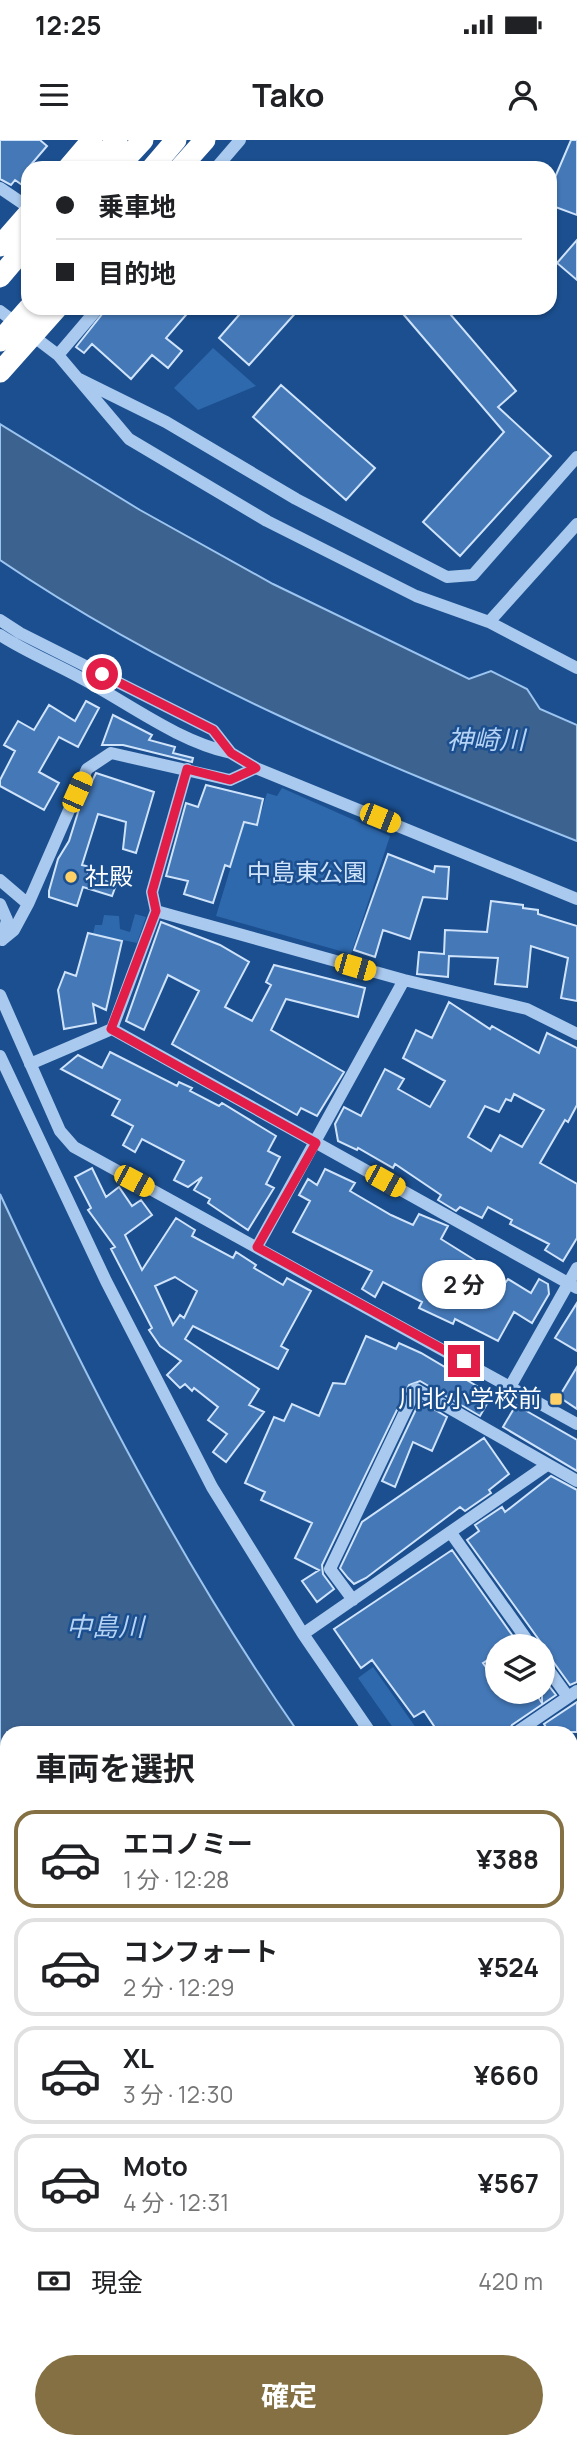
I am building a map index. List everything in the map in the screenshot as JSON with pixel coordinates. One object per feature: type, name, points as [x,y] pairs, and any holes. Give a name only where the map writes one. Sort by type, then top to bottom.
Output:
[{"type":"highway","points":[[74,161],[92,140]]},
{"type":"highway","points":[[99,161],[117,140]]},
{"type":"highway","points":[[124,161],[143,140]]},
{"type":"highway","points":[[158,161],[176,140]]},
{"type":"highway","points":[[186,161],[205,140]]},
{"type":"highway","points":[[0,246],[21,222]]},
{"type":"highway","points":[[0,277],[21,252]]},
{"type":"highway","points":[[0,287],[21,268]]},
{"type":"highway","points":[[0,341],[23,315]]},
{"type":"highway","points":[[0,372],[51,315]]},
{"type":"street","points":[[222,161],[240,140]]},
{"type":"street","points":[[0,188],[21,202]]},
{"type":"street","points":[[0,311],[58,355],[129,439],[232,501],[416,596],[489,622],[577,668]]},
{"type":"street","points":[[58,355],[92,315]]},
{"type":"street","points":[[79,379],[166,422],[296,499],[447,577],[473,575],[577,457]]},
{"type":"street","points":[[489,622],[577,524]]},
{"type":"street","points":[[0,620],[213,730],[231,753]]},
{"type":"street","points":[[0,635],[28,653],[80,677],[204,747],[231,753],[256,768],[577,899]]},
{"type":"street","points":[[1,938],[14,930],[87,769],[111,753],[230,780],[256,768]]},
{"type":"street","points":[[30,1064],[111,1029],[156,911],[152,892],[187,769]]},
{"type":"street","points":[[0,880],[27,904]]},
{"type":"street","points":[[0,904],[6,920],[1,938]]},
{"type":"street","points":[[156,911],[404,980],[527,1009],[577,1034]]},
{"type":"street","points":[[257,1247],[404,980]]},
{"type":"street","points":[[0,995],[60,1132],[74,1147],[577,1423]]},
{"type":"street","points":[[111,1029],[573,1286]]},
{"type":"street","points":[[0,1056],[169,1406],[212,1487],[303,1634],[366,1726]]},
{"type":"street","points":[[510,1387],[573,1286],[577,1268]]},
{"type":"street","points":[[353,1600],[330,1569],[416,1390],[577,1481]]},
{"type":"street","points":[[303,1634],[547,1465]]},
{"type":"street","points":[[451,1533],[523,1634]]},
{"type":"street","points":[[526,1726],[573,1694],[555,1675]]},
{"type":"green space","points":[[213,348],[256,386],[198,410],[174,388]]},
{"type":"green space","name":"中島東公園","points":[[282,788],[390,836],[351,954],[216,916],[244,823],[257,826],[267,793],[277,796]]},
{"type":"green space","points":[[135,914],[146,917],[137,943],[93,934],[95,925],[102,925],[104,915],[119,916],[120,929],[130,932]]},
{"type":"green space","points":[[373,1667],[415,1726],[392,1726],[358,1678]]},
{"type":"water","name":"神崎川","points":[[0,424],[140,510],[273,584],[469,679],[491,671],[527,689],[540,709],[577,725],[577,841],[353,749],[208,681],[68,604],[0,560]]},
{"type":"water","name":"中島川","points":[[0,1194],[66,1333],[137,1470],[214,1603],[294,1726],[0,1726]]},
{"type":"building","points":[[0,140],[40,140],[47,146],[34,161],[21,161],[21,184],[15,180],[11,185],[0,179]]},
{"type":"building","points":[[571,140],[577,140],[577,215],[557,208],[557,173]]},
{"type":"building","points":[[577,240],[577,280],[557,263]]},
{"type":"building","points":[[101,315],[186,315],[166,338],[182,351],[168,368],[152,355],[131,379],[92,344],[84,353],[76,347]]},
{"type":"building","points":[[239,315],[294,315],[249,365],[219,338]]},
{"type":"building","points":[[404,315],[451,315],[516,391],[498,407],[551,456],[460,556],[423,522],[504,432]]},
{"type":"building","points":[[281,385],[375,468],[346,500],[253,417]]},
{"type":"building","points":[[86,701],[99,708],[78,747],[59,737],[39,772],[59,783],[44,810],[0,786],[0,780],[15,751],[4,745],[18,721],[34,730],[49,705],[75,721]]},
{"type":"building","points":[[113,715],[152,735],[149,740],[175,747],[173,753],[193,758],[192,762],[123,745],[102,745]]},
{"type":"building","points":[[96,773],[154,792],[136,853],[123,849],[126,822],[98,814],[82,865],[90,867],[88,874],[116,885],[112,896],[83,887],[77,906],[49,897],[49,891],[58,859],[69,841],[80,806]]},
{"type":"building","points":[[206,785],[263,799],[257,825],[244,822],[230,867],[225,865],[213,903],[184,894],[188,881],[166,876],[186,803],[198,807]]},
{"type":"building","points":[[388,854],[434,872],[435,866],[449,867],[447,899],[423,897],[410,939],[383,930],[375,957],[354,950]]},
{"type":"building","points":[[491,901],[523,905],[523,908],[538,910],[538,914],[577,926],[577,1001],[561,998],[568,958],[531,946],[527,987],[495,984],[498,958],[449,956],[448,977],[417,974],[419,952],[444,954],[445,930],[487,932]]},
{"type":"building","points":[[161,922],[220,945],[249,962],[225,1007],[252,1021],[271,985],[266,982],[274,965],[365,988],[358,1017],[286,999],[271,1030],[344,1072],[317,1116],[301,1108],[297,1115],[172,1044],[199,991],[168,975],[144,1030],[126,1021]]},
{"type":"building","points":[[88,933],[122,941],[106,1010],[93,1004],[96,1023],[64,1029],[58,990],[65,972],[76,976]]},
{"type":"building","points":[[449,1002],[490,1029],[492,1026],[539,1053],[547,1033],[577,1048],[577,1105],[540,1163],[577,1184],[577,1238],[563,1261],[545,1250],[549,1244],[510,1224],[512,1220],[488,1207],[482,1218],[460,1207],[456,1211],[438,1200],[441,1195],[395,1164],[393,1168],[358,1148],[357,1150],[338,1141],[335,1124],[344,1107],[361,1116],[385,1069],[404,1079],[398,1089],[430,1107],[445,1081],[403,1058],[416,1030],[432,1038]],"holes":[[[514,1094],[544,1110],[522,1147],[500,1135],[491,1151],[468,1137],[485,1106],[499,1112],[506,1099],[511,1101]]]},
{"type":"building","points":[[110,1052],[177,1086],[179,1082],[192,1088],[190,1091],[219,1106],[222,1103],[276,1136],[268,1151],[280,1157],[266,1184],[274,1188],[248,1230],[208,1203],[210,1199],[194,1190],[202,1177],[188,1187],[174,1180],[184,1161],[142,1139],[135,1152],[123,1145],[133,1126],[112,1115],[120,1100],[61,1069],[78,1055],[102,1068]]},
{"type":"building","points":[[92,1168],[106,1197],[119,1187],[132,1206],[141,1200],[152,1215],[125,1235],[142,1270],[176,1218],[195,1230],[192,1236],[233,1258],[236,1252],[256,1265],[254,1268],[283,1285],[287,1278],[311,1291],[281,1346],[288,1350],[278,1369],[193,1326],[185,1339],[259,1389],[249,1405],[264,1412],[226,1462],[213,1452],[227,1434],[208,1420],[218,1407],[194,1388],[192,1391],[185,1384],[180,1388],[167,1375],[181,1361],[160,1346],[149,1330],[152,1328],[111,1249],[115,1247],[88,1210],[91,1208],[75,1177]],"holes":[[[175,1277],[197,1291],[184,1318],[180,1315],[173,1325],[155,1286]]]},
{"type":"building","points":[[325,1169],[355,1183],[350,1191],[391,1215],[413,1225],[419,1214],[448,1226],[441,1239],[481,1264],[479,1267],[506,1282],[508,1279],[531,1293],[539,1279],[548,1284],[549,1294],[532,1323],[514,1312],[498,1341],[455,1319],[453,1324],[419,1308],[422,1302],[383,1282],[375,1297],[362,1289],[372,1271],[293,1232],[310,1201],[299,1195],[308,1179],[317,1185]]},
{"type":"building","points":[[577,1303],[577,1351],[555,1338]]},
{"type":"building","points":[[366,1336],[396,1349],[399,1343],[421,1353],[492,1395],[480,1416],[420,1381],[409,1385],[322,1565],[323,1574],[334,1589],[317,1602],[302,1581],[319,1570],[295,1558],[312,1523],[261,1500],[265,1492],[245,1483],[274,1417],[284,1421],[292,1404],[319,1416],[333,1383],[345,1384]]},
{"type":"building","points":[[577,1367],[577,1409],[559,1397]]},
{"type":"building","points":[[420,1401],[447,1417],[432,1451],[413,1442],[395,1487],[382,1481]]},
{"type":"building","points":[[516,1405],[577,1440],[577,1471],[503,1427]]},
{"type":"building","points":[[484,1438],[509,1474],[489,1490],[491,1493],[465,1511],[460,1507],[366,1578],[354,1584],[340,1568],[362,1522]]},
{"type":"building","points":[[551,1476],[577,1490],[577,1682],[570,1685],[555,1664],[555,1634],[535,1634],[467,1540],[479,1531],[475,1525],[502,1507],[505,1512]]},
{"type":"building","points":[[452,1550],[511,1634],[485,1634],[485,1704],[543,1704],[511,1726],[434,1726],[424,1711],[414,1717],[372,1660],[361,1668],[334,1629]]},
{"type":"building","points":[[577,1702],[577,1726],[544,1724]]},
{"type":"place","name":"社殿","points":[[71,877]]},
{"type":"place","name":"川北小学校前","points":[[556,1399]]},
{"type":"route","points":[[102,674],[213,730],[231,753],[256,768],[230,780],[187,769],[152,892],[156,911],[111,1029],[316,1143],[257,1247],[464,1361]]}]
